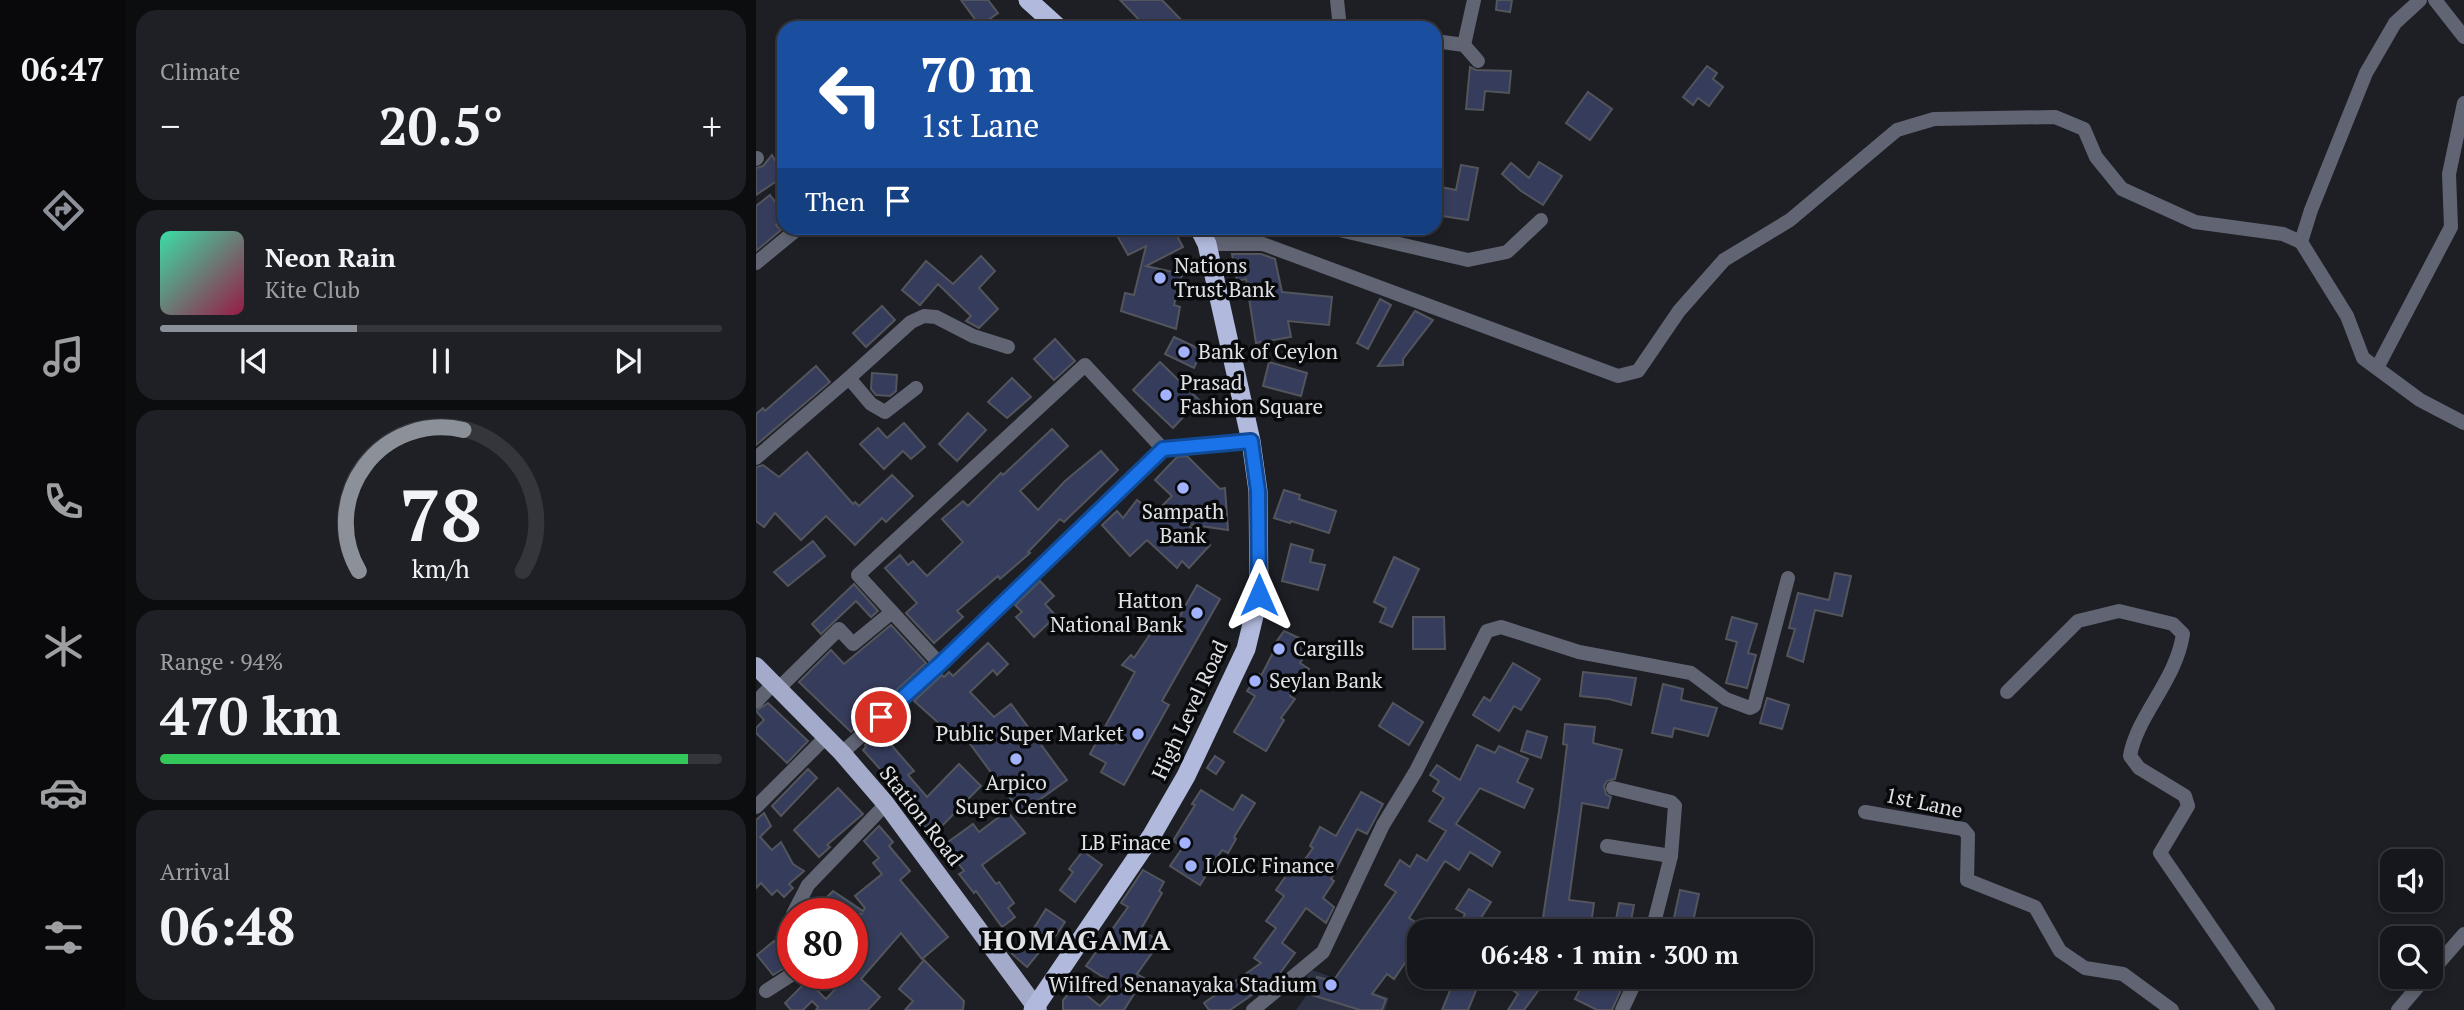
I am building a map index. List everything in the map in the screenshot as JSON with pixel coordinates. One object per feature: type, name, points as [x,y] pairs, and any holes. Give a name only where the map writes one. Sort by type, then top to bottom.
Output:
[{"type":"highway","points":[[1028,0],[1051,21]]},
{"type":"highway","name":"High Level Road","points":[[1036,1009],[1160,821],[1186,776],[1246,649],[1259,595],[1258,491],[1251,441],[1203,236]]},
{"type":"main road","name":"Station Road","points":[[756,666],[842,753],[886,804],[1036,1009]]},
{"type":"street","points":[[1336,0],[1339,21]]},
{"type":"street","points":[[1464,45],[1474,0]]},
{"type":"street","points":[[2301,242],[2311,210],[2367,73],[2395,23],[2420,0]]},
{"type":"street","points":[[2435,0],[2464,37]]},
{"type":"street","points":[[1442,42],[1464,45],[1478,61]]},
{"type":"street","points":[[2377,368],[2451,227],[2449,174],[2464,103]]},
{"type":"street","points":[[1203,236],[1263,244],[1618,376],[1638,371],[1679,312],[1724,260],[1790,220],[1897,130],[1934,119],[2055,117],[2084,129],[2096,157],[2122,189],[2194,222],[2283,234],[2301,242],[2347,316],[2363,358],[2420,400],[2464,423]]},
{"type":"street","points":[[1361,235],[1468,260],[1507,252],[1541,220]]},
{"type":"street","points":[[756,263],[790,235]]},
{"type":"street","points":[[756,458],[911,322],[924,316],[936,317],[973,337],[1008,347]]},
{"type":"street","points":[[940,664],[858,575],[1085,365],[1163,449]]},
{"type":"street","points":[[849,378],[871,404],[885,412],[916,388]]},
{"type":"street","points":[[842,753],[940,664],[1163,449],[1251,441]]},
{"type":"street","points":[[1253,1010],[1323,952],[1383,825],[1416,771],[1487,631],[1501,627],[1579,652],[1691,673],[1726,699],[1750,708],[1754,706],[1788,578]]},
{"type":"street","points":[[2007,692],[2078,621],[2119,611],[2173,624],[2183,634],[2169,678],[2132,742],[2130,756],[2139,768],[2185,796],[2188,806],[2160,853],[2268,1010]]},
{"type":"street","points":[[756,702],[839,629],[853,644],[892,612]]},
{"type":"street","points":[[756,807],[826,737]]},
{"type":"street","points":[[1613,788],[1671,802],[1675,806],[1671,856],[1655,919]]},
{"type":"street","points":[[801,898],[808,885],[886,804]]},
{"type":"street","name":"1st Lane","points":[[1865,812],[1963,829],[1968,835],[1967,880],[2035,906],[2060,951],[2085,968],[2123,974],[2172,1010]]},
{"type":"street","points":[[1607,846],[1671,856]]},
{"type":"street","points":[[2443,958],[2464,934]]},
{"type":"street","points":[[766,991],[777,984]]},
{"type":"street","points":[[1622,1010],[1632,989]]},
{"type":"street","points":[[2398,1010],[2416,989]]},
{"type":"shaded area","name":"Wilfred Senanayaka Stadium","points":[[1312,970],[1389,998],[1385,1010],[1296,1010],[1306,996],[1307,975]]},
{"type":"building","points":[[961,0],[988,0],[998,13],[987,21],[976,21]]},
{"type":"building","points":[[1120,0],[1162,0],[1182,21],[1140,21]]},
{"type":"building","points":[[1497,0],[1512,0],[1510,12],[1496,10]]},
{"type":"building","points":[[1707,66],[1717,73],[1713,79],[1723,87],[1709,106],[1698,98],[1693,105],[1683,97]]},
{"type":"building","points":[[1470,67],[1476,70],[1511,71],[1509,93],[1485,91],[1483,110],[1466,109]]},
{"type":"building","points":[[1588,92],[1612,109],[1590,140],[1566,123]]},
{"type":"building","points":[[772,155],[777,164],[777,181],[756,195],[756,168],[763,166]]},
{"type":"building","points":[[1539,162],[1562,176],[1543,205],[1521,191],[1502,174],[1511,163],[1529,178]]},
{"type":"building","points":[[1461,165],[1478,168],[1468,220],[1442,216],[1442,187],[1456,190]]},
{"type":"building","points":[[770,195],[777,204],[777,233],[756,251],[756,206]]},
{"type":"building","points":[[1117,235],[1177,235],[1183,247],[1146,266],[1182,274],[1174,305],[1180,307],[1176,329],[1121,311],[1125,293],[1134,295],[1146,246],[1128,255]]},
{"type":"building","points":[[1232,254],[1261,254],[1275,259],[1282,292],[1332,297],[1329,325],[1288,321],[1291,337],[1256,343],[1246,279],[1237,281]]},
{"type":"building","points":[[981,256],[995,271],[979,288],[998,309],[979,328],[966,321],[971,316],[938,284],[920,305],[902,290],[926,261],[953,284]]},
{"type":"building","points":[[1380,299],[1391,305],[1368,349],[1357,343]]},
{"type":"building","points":[[882,306],[895,320],[866,347],[853,333]]},
{"type":"building","points":[[1415,311],[1433,320],[1403,359],[1403,365],[1378,366]]},
{"type":"building","name":"Bank of Ceylon","points":[[1174,337],[1202,350],[1194,368],[1165,354]]},
{"type":"building","points":[[1055,339],[1075,361],[1054,380],[1034,359]]},
{"type":"building","name":"Prasad Fashion Square","points":[[1160,362],[1199,400],[1173,428],[1133,390]]},
{"type":"building","points":[[1269,362],[1307,373],[1301,396],[1263,386]]},
{"type":"building","points":[[816,366],[830,382],[756,445],[756,414],[763,408],[765,411]]},
{"type":"building","points":[[872,373],[897,375],[896,391],[890,396],[876,395],[871,389]]},
{"type":"building","points":[[1012,378],[1031,397],[1007,418],[988,402]]},
{"type":"building","points":[[968,413],[986,430],[957,461],[939,444]]},
{"type":"building","points":[[904,423],[925,447],[911,459],[903,451],[884,469],[860,444],[878,428],[887,438]]},
{"type":"building","points":[[1052,429],[1068,446],[1020,491],[1038,510],[1065,481],[1101,451],[1118,470],[1064,522],[1060,519],[1028,552],[1030,553],[957,611],[963,617],[934,643],[906,613],[917,603],[885,568],[900,555],[908,565],[913,561],[927,576],[963,542],[942,519],[963,501],[968,506]]},
{"type":"building","points":[[807,452],[853,504],[855,502],[859,506],[892,475],[913,496],[886,522],[882,518],[855,545],[826,516],[801,540],[775,513],[764,527],[756,521],[756,467],[763,465],[779,477]]},
{"type":"building","points":[[1187,456],[1220,489],[1225,488],[1228,530],[1187,524],[1210,545],[1189,568],[1182,561],[1177,568],[1147,540],[1130,556],[1102,525],[1117,511],[1123,518],[1137,500],[1154,514],[1172,496],[1155,480],[1177,457]]},
{"type":"building","points":[[1284,490],[1300,495],[1299,499],[1336,511],[1329,533],[1274,518]]},
{"type":"building","points":[[813,541],[825,556],[788,586],[774,572]]},
{"type":"building","points":[[1291,544],[1313,550],[1310,562],[1325,565],[1318,590],[1282,581]]},
{"type":"building","points":[[1394,557],[1419,569],[1392,627],[1380,622],[1386,608],[1374,602]]},
{"type":"building","points":[[1835,573],[1851,576],[1842,616],[1815,610],[1803,662],[1787,656],[1795,629],[1789,628],[1798,593],[1829,600]]},
{"type":"building","points":[[1040,581],[1054,596],[1045,604],[1056,616],[1034,637],[1016,617],[1022,612],[1015,605]]},
{"type":"building","points":[[854,584],[878,611],[871,617],[856,601],[821,634],[812,624]]},
{"type":"building","points":[[1197,585],[1220,599],[1162,701],[1169,705],[1124,785],[1101,772],[1106,763],[1090,754],[1135,672],[1122,665],[1131,655],[1134,658],[1157,624],[1171,632]]},
{"type":"building","points":[[1413,617],[1444,617],[1445,649],[1413,649]]},
{"type":"building","points":[[1732,617],[1757,624],[1748,653],[1756,655],[1747,688],[1726,683],[1737,642],[1726,639]]},
{"type":"building","points":[[891,625],[926,663],[851,732],[799,682],[831,650],[844,664]]},
{"type":"building","points":[[1284,631],[1312,644],[1300,663],[1309,669],[1290,696],[1295,699],[1281,718],[1284,720],[1266,751],[1234,732],[1255,696],[1247,691],[1259,674],[1261,676],[1275,649],[1272,648]]},
{"type":"building","points":[[988,643],[1008,664],[997,675],[993,670],[970,692],[994,717],[1011,704],[1067,780],[1021,813],[959,729],[952,735],[914,701],[942,675],[944,677],[949,672],[953,676]]},
{"type":"building","points":[[1513,663],[1540,679],[1521,710],[1514,706],[1499,731],[1473,715],[1484,697],[1490,701]]},
{"type":"building","points":[[1583,672],[1636,678],[1631,705],[1580,696]]},
{"type":"building","points":[[1663,684],[1683,689],[1681,700],[1717,708],[1708,736],[1674,728],[1672,737],[1652,733]]},
{"type":"building","points":[[1767,698],[1789,705],[1782,729],[1760,723]]},
{"type":"building","points":[[768,703],[808,741],[787,763],[756,733],[756,728],[764,720],[756,711]]},
{"type":"building","points":[[1393,703],[1423,722],[1409,745],[1379,726]]},
{"type":"building","points":[[1565,724],[1595,727],[1593,743],[1622,750],[1615,779],[1607,781],[1604,786],[1606,794],[1611,797],[1608,808],[1582,803],[1569,900],[1594,903],[1592,919],[1543,919],[1567,745],[1563,744]]},
{"type":"building","points":[[1527,731],[1547,737],[1541,758],[1521,751]]},
{"type":"building","points":[[880,732],[914,771],[908,775],[927,797],[959,764],[981,786],[935,833],[929,825],[926,828],[895,792],[898,789],[863,750]]},
{"type":"building","points":[[1477,745],[1495,753],[1499,746],[1528,759],[1517,782],[1533,789],[1524,808],[1480,788],[1456,824],[1500,852],[1492,866],[1470,852],[1459,870],[1445,861],[1411,919],[1407,919],[1407,960],[1394,979],[1387,974],[1372,994],[1386,999],[1382,1010],[1360,1010],[1312,995],[1317,977],[1333,981],[1396,892],[1385,885],[1400,860],[1410,867],[1417,855],[1427,861],[1446,831],[1429,821],[1444,798],[1433,791],[1439,781],[1430,775],[1437,765],[1460,780]]},
{"type":"building","points":[[1215,756],[1224,762],[1216,774],[1207,768]]},
{"type":"building","points":[[808,769],[817,778],[781,816],[772,806]]},
{"type":"building","points":[[838,788],[863,814],[827,845],[830,847],[819,857],[794,830]]},
{"type":"building","points":[[1201,790],[1233,810],[1242,795],[1255,803],[1234,837],[1236,839],[1228,853],[1222,850],[1200,885],[1170,866],[1183,847],[1173,841]]},
{"type":"building","points":[[1361,792],[1383,804],[1367,834],[1357,829],[1331,879],[1334,881],[1323,898],[1334,907],[1326,923],[1306,908],[1282,943],[1295,953],[1277,977],[1268,984],[1259,982],[1265,986],[1230,1010],[1209,1010],[1204,1003],[1261,963],[1254,958],[1276,928],[1266,921],[1284,896],[1276,890],[1288,873],[1293,876],[1313,848],[1310,846],[1320,827],[1336,836]]},
{"type":"building","points":[[1007,811],[1025,833],[982,865],[1014,903],[1008,908],[1015,917],[1002,927],[976,891],[974,893],[959,874],[964,871],[944,845],[973,824],[979,832]]},
{"type":"building","points":[[764,813],[771,826],[760,837],[772,850],[781,842],[793,864],[804,871],[789,884],[793,888],[784,897],[777,890],[772,895],[761,883],[756,888],[756,820]]},
{"type":"building","points":[[879,826],[893,842],[889,846],[910,871],[900,880],[948,937],[922,959],[901,933],[868,971],[868,898],[855,896],[882,874],[873,863],[879,858],[864,841]]},
{"type":"building","points":[[1083,851],[1102,865],[1075,902],[1060,890],[1073,872],[1069,869]]},
{"type":"building","points":[[1143,870],[1164,882],[1159,891],[1162,893],[1141,929],[1160,942],[1137,974],[1144,978],[1124,1010],[1063,1010],[1063,1000],[1075,986],[1100,1006],[1118,987],[1086,966],[1128,907],[1121,903]]},
{"type":"building","points":[[1469,889],[1491,902],[1480,919],[1462,919],[1465,914],[1456,909]]},
{"type":"building","points":[[1680,890],[1699,894],[1694,919],[1674,919]]},
{"type":"building","points":[[833,891],[844,898],[826,898]]},
{"type":"building","points":[[1619,903],[1634,905],[1631,919],[1616,919]]},
{"type":"building","points":[[1046,909],[1065,922],[1052,941],[1050,939],[1027,967],[1012,954]]},
{"type":"building","points":[[774,941],[777,945],[777,973],[773,975],[757,955]]},
{"type":"building","points":[[924,960],[964,1001],[963,1010],[905,1010],[913,1001],[899,989]]},
{"type":"building","points":[[868,986],[880,997],[868,1010],[816,1010],[818,1007],[812,1001],[803,1010],[791,1010],[785,1003],[799,989],[815,989],[826,999],[835,989],[868,989]]},
{"type":"building","points":[[1451,989],[1477,989],[1468,1010],[1442,1010]]},
{"type":"building","points":[[1511,989],[1539,989],[1524,1010],[1508,1010],[1518,994]]},
{"type":"building","points":[[1580,989],[1622,989],[1612,1010],[1597,1010],[1575,999]]},
{"type":"place","name":"Nations Trust Bank","points":[[1160,278]]},
{"type":"place","name":"Bank of Ceylon","points":[[1184,352]]},
{"type":"place","name":"Prasad Fashion Square","points":[[1166,395]]},
{"type":"place","name":"Sampath Bank","points":[[1183,488]]},
{"type":"place","name":"Hatton National Bank","points":[[1197,613]]},
{"type":"place","name":"Cargills","points":[[1279,649]]},
{"type":"place","name":"Seylan Bank","points":[[1255,681]]},
{"type":"place","name":"Public Super Market","points":[[1138,734]]},
{"type":"place","name":"Arpico Super Centre","points":[[1016,759]]},
{"type":"place","name":"LB Finace","points":[[1185,843]]},
{"type":"place","name":"LOLC Finance","points":[[1191,866]]},
{"type":"place","name":"Wilfred Senanayaka Stadium","points":[[1331,985]]},
{"type":"district","name":"HOMAGAMA","points":[[1077,940]]},
{"type":"route","points":[[881,717],[940,664],[1163,449],[1251,441],[1258,491],[1259,595]]}]
